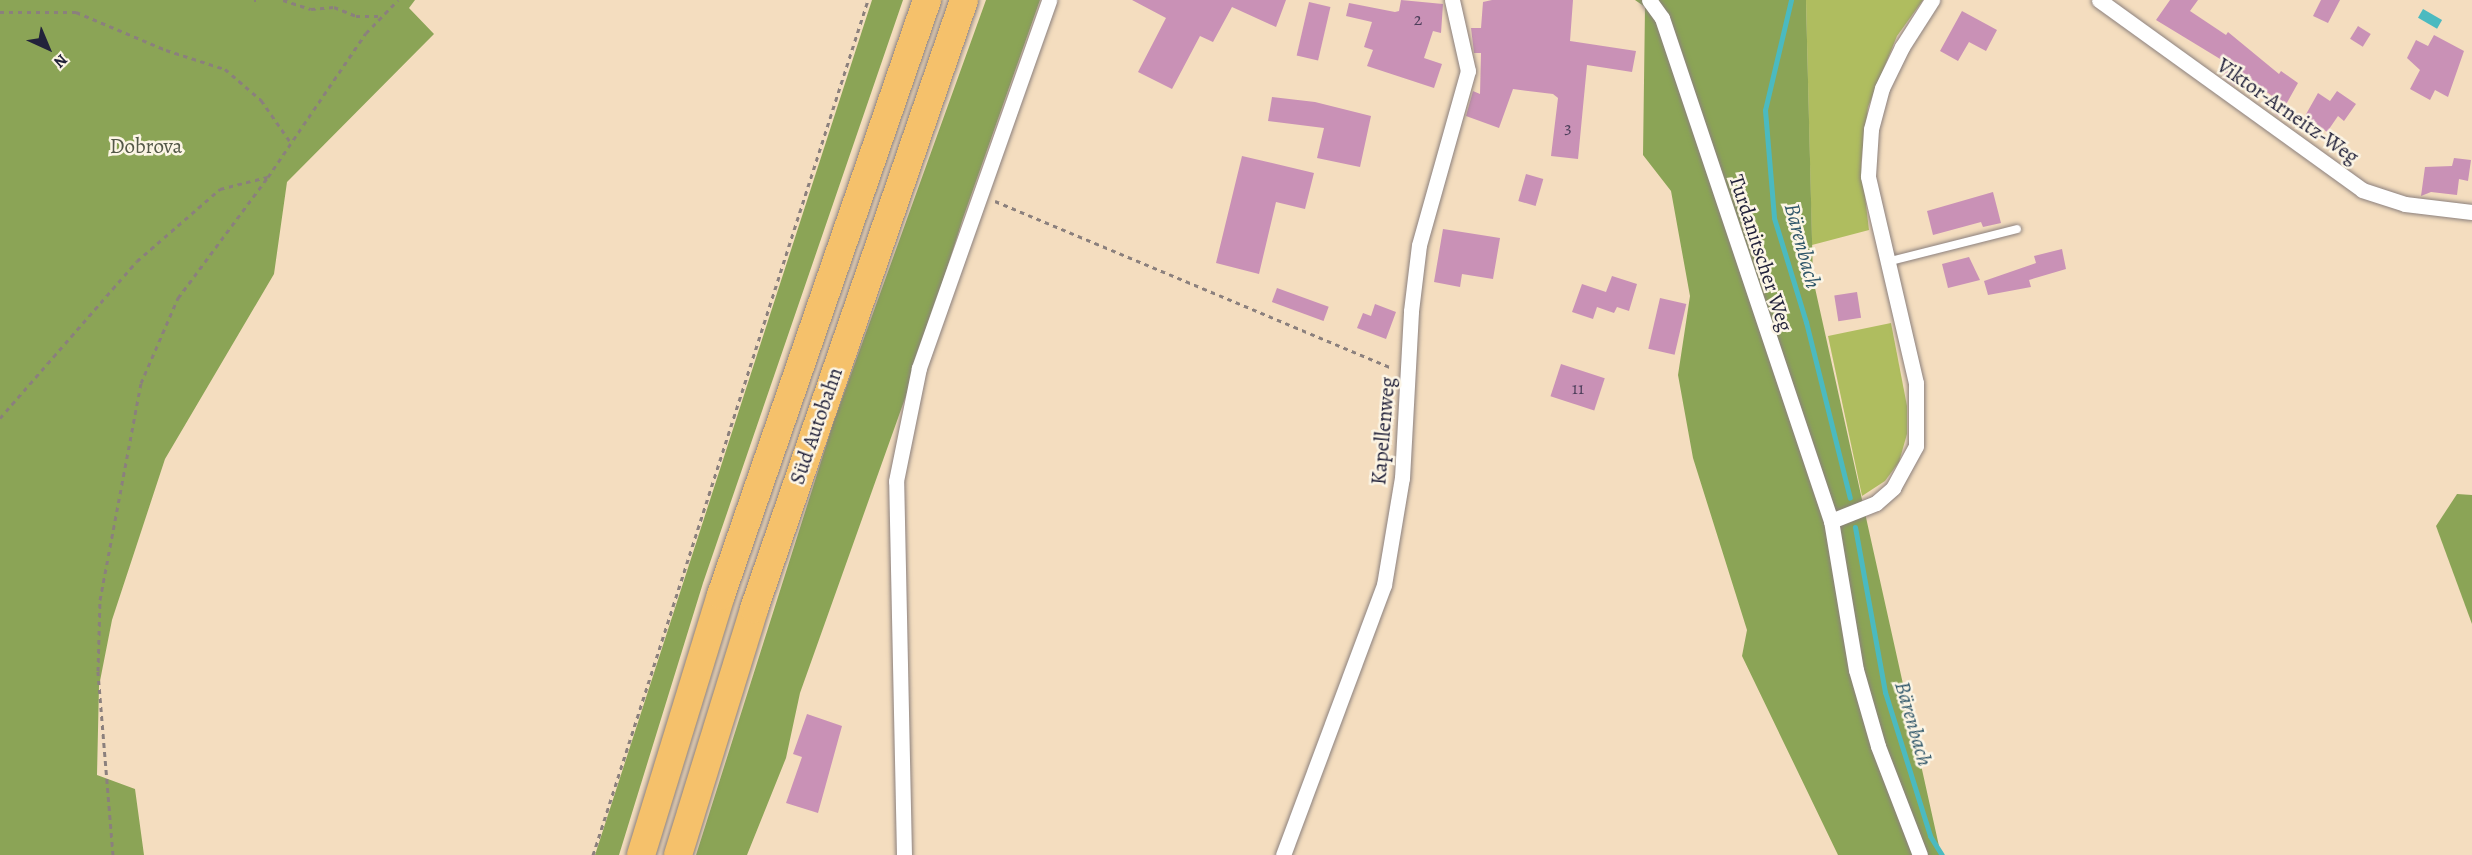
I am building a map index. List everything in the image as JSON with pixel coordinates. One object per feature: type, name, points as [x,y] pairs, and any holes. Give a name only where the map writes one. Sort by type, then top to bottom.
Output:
[{"type":"highway","name":"Süd Autobahn","points":[[640,855],[721,595],[927,0]]},
{"type":"highway","name":"Süd Autobahn","points":[[678,855],[754,609],[964,0]]},
{"type":"street","points":[[904,855],[896,481],[919,368],[1048,0]]},
{"type":"street","name":"Kapellenweg","points":[[1283,855],[1384,585],[1402,478],[1419,245],[1468,71],[1452,0]]},
{"type":"street","name":"Turdanitscher Weg","points":[[1649,0],[1662,18],[1831,521],[1856,670],[1878,746],[1920,855]]},
{"type":"street","points":[[1831,521],[1876,503],[1893,488],[1916,446],[1916,383],[1886,262],[1868,176],[1871,129],[1882,88],[1902,47],[1932,0]]},
{"type":"street","name":"Viktor-Arneitz-Weg","points":[[2099,0],[2362,190],[2405,204],[2472,212]]},
{"type":"lane","points":[[1886,262],[2017,229]]},
{"type":"path","points":[[283,0],[311,9],[334,7],[356,15],[382,16]]},
{"type":"path","points":[[113,855],[98,671],[100,600],[141,384],[178,298],[268,177],[366,33],[398,0]]},
{"type":"path","points":[[592,855],[868,0]]},
{"type":"path","points":[[0,12],[76,12],[166,50],[225,69],[261,100],[291,143]]},
{"type":"path","points":[[0,418],[136,261],[220,189],[268,177]]},
{"type":"path","points":[[980,194],[1389,369],[1409,366]]},
{"type":"green space","name":"Dobrova","points":[[0,0],[415,0],[409,8],[434,34],[287,182],[274,274],[165,459],[112,620],[99,686],[97,775],[135,789],[144,855],[0,855]]},
{"type":"green space","points":[[872,0],[903,0],[703,583],[619,855],[595,855]]},
{"type":"green space","points":[[986,0],[1040,0],[963,218],[913,376],[800,693],[786,758],[747,855],[696,855],[833,424]]},
{"type":"green space","points":[[1635,0],[1806,0],[1813,279],[1941,855],[1838,855],[1742,656],[1747,630],[1693,458],[1678,375],[1690,296],[1671,191],[1643,155],[1645,7]]},
{"type":"green space","points":[[1806,0],[1923,0],[1897,36],[1868,107],[1861,163],[1869,230],[1812,245]]},
{"type":"green space","points":[[1891,323],[1907,406],[1907,434],[1899,462],[1885,481],[1862,496],[1828,336]]},
{"type":"green space","points":[[2457,494],[2472,495],[2472,624],[2436,526]]},
{"type":"water","points":[[2423,9],[2442,20],[2437,29],[2418,18]]},
{"type":"building","points":[[1132,0],[1286,0],[1276,27],[1232,7],[1213,42],[1200,36],[1172,89],[1138,72],[1166,18]]},
{"type":"building","points":[[1401,0],[1443,4],[1441,33],[1433,31],[1424,58],[1442,64],[1434,88],[1367,66],[1373,50],[1364,47],[1372,22],[1346,16],[1349,3],[1395,12],[1399,11]]},
{"type":"building","points":[[1573,0],[1570,41],[1636,51],[1632,72],[1587,65],[1578,159],[1551,156],[1558,98],[1553,94],[1513,89],[1499,128],[1466,116],[1473,91],[1480,94],[1481,53],[1474,53],[1471,28],[1481,28],[1483,2]]},
{"type":"building","points":[[2170,0],[2198,0],[2190,11],[2226,35],[2228,32],[2279,74],[2281,71],[2298,83],[2279,117],[2265,106],[2272,96],[2244,75],[2235,86],[2222,77],[2230,65],[2156,20]]},
{"type":"building","points":[[2321,0],[2340,0],[2328,23],[2313,16]]},
{"type":"building","points":[[1309,2],[1330,7],[1318,61],[1297,56]]},
{"type":"building","points":[[1962,11],[1997,30],[1986,51],[1969,42],[1958,61],[1940,51]]},
{"type":"building","points":[[2358,26],[2371,34],[2363,47],[2350,39]]},
{"type":"building","points":[[2434,35],[2464,51],[2448,97],[2435,90],[2430,100],[2410,89],[2420,70],[2407,58],[2416,40],[2428,46]]},
{"type":"building","points":[[2337,91],[2356,104],[2344,121],[2338,116],[2327,132],[2305,116],[2318,93],[2330,101]]},
{"type":"building","points":[[1272,97],[1315,102],[1371,116],[1360,167],[1317,158],[1324,128],[1268,121]]},
{"type":"building","points":[[1242,156],[1314,173],[1305,209],[1276,202],[1259,274],[1216,263]]},
{"type":"building","points":[[2454,158],[2471,160],[2468,181],[2459,179],[2457,195],[2431,192],[2421,196],[2425,167],[2452,166]]},
{"type":"building","points":[[1526,174],[1543,179],[1536,206],[1518,201]]},
{"type":"building","points":[[1993,192],[2001,223],[1983,227],[1981,222],[1933,235],[1927,211]]},
{"type":"building","points":[[1443,229],[1500,238],[1493,279],[1462,274],[1460,287],[1434,282]]},
{"type":"building","points":[[2062,249],[2066,269],[2029,280],[2031,287],[1988,295],[1984,281],[2036,263],[2034,256]]},
{"type":"building","points":[[1969,257],[1980,280],[1948,288],[1942,264]]},
{"type":"building","points":[[1612,276],[1637,284],[1629,311],[1617,307],[1614,313],[1597,307],[1593,319],[1572,312],[1582,284],[1606,292]]},
{"type":"building","points":[[1277,288],[1329,307],[1324,321],[1272,302]]},
{"type":"building","points":[[1857,292],[1861,318],[1838,321],[1834,296]]},
{"type":"building","points":[[1660,298],[1686,304],[1675,355],[1648,349]]},
{"type":"building","points":[[1375,304],[1396,312],[1386,339],[1357,328],[1363,313],[1371,316]]},
{"type":"building","points":[[1561,364],[1605,378],[1594,411],[1550,396]]},
{"type":"building","points":[[807,714],[842,726],[818,813],[786,803],[802,757],[793,754]]},
{"type":"waterway","name":"Bärenbach","points":[[1791,0],[1765,110],[1774,218],[1806,322],[1850,498]]},
{"type":"waterway","name":"Bärenbach","points":[[1855,527],[1885,692],[1930,836],[1942,855]]}]
